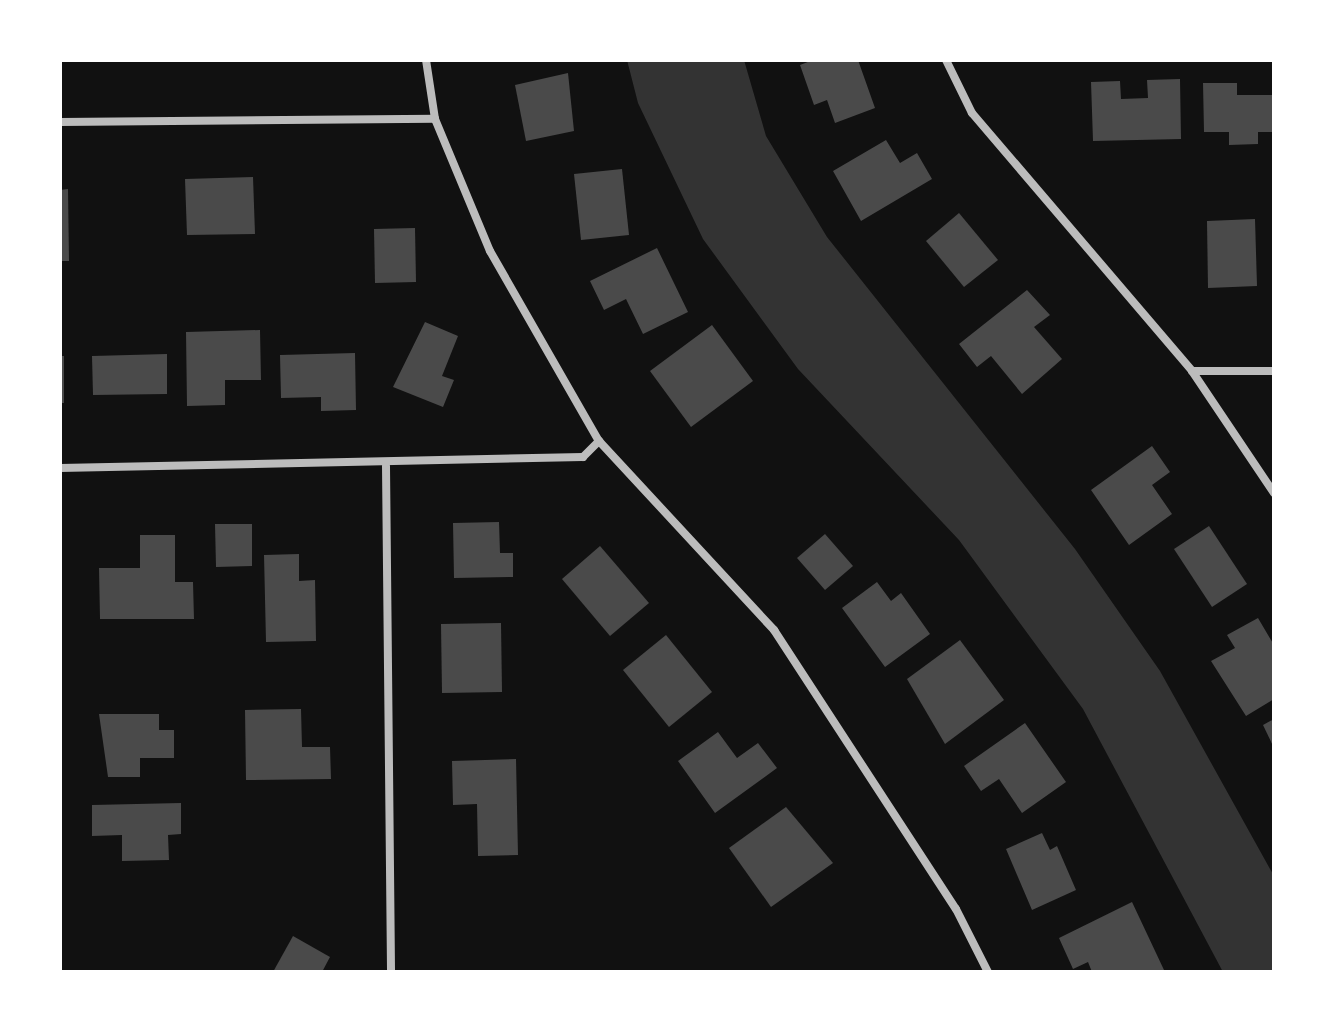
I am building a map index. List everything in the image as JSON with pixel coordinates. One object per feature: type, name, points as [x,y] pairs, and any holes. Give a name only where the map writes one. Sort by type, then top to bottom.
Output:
[{"type":"street","points":[[426,60],[435,119],[490,251],[599,441],[774,630],[956,909],[988,972]]},
{"type":"street","points":[[946,60],[972,113],[1192,371],[1274,493]]},
{"type":"street","points":[[60,122],[435,119]]},
{"type":"street","points":[[1192,371],[1274,371]]},
{"type":"street","points":[[60,468],[386,466],[583,457],[599,441]]},
{"type":"street","points":[[386,466],[391,972]]},
{"type":"shaded area","points":[[627,60],[744,60],[766,136],[827,237],[1075,549],[1160,671],[1274,876],[1274,972],[1223,972],[1083,709],[959,540],[798,369],[703,239],[638,103]]},
{"type":"building","points":[[813,60],[858,60],[875,108],[835,123],[827,100],[814,105],[800,65]]},
{"type":"building","points":[[568,73],[574,131],[526,141],[515,85]]},
{"type":"building","points":[[1180,79],[1181,139],[1093,141],[1091,82],[1120,81],[1121,99],[1148,98],[1147,80]]},
{"type":"building","points":[[1203,83],[1237,83],[1237,95],[1273,95],[1274,132],[1258,132],[1258,144],[1229,145],[1229,132],[1204,132]]},
{"type":"building","points":[[886,140],[900,163],[917,153],[932,179],[861,221],[833,171]]},
{"type":"building","points":[[622,169],[629,235],[581,240],[574,174]]},
{"type":"building","points":[[253,177],[255,234],[187,235],[185,179]]},
{"type":"building","points":[[68,189],[69,261],[60,261],[60,190]]},
{"type":"building","points":[[959,213],[998,260],[964,287],[926,241]]},
{"type":"building","points":[[1255,219],[1257,286],[1208,288],[1207,221]]},
{"type":"building","points":[[415,228],[416,282],[375,283],[374,229]]},
{"type":"building","points":[[657,248],[688,312],[643,334],[626,299],[604,310],[590,281]]},
{"type":"building","points":[[1027,290],[1050,315],[1034,327],[1062,359],[1022,394],[991,356],[977,367],[959,344]]},
{"type":"building","points":[[425,322],[458,336],[442,376],[454,380],[443,407],[393,387]]},
{"type":"building","points":[[712,325],[753,381],[691,427],[650,371]]},
{"type":"building","points":[[260,330],[261,380],[225,380],[225,405],[187,406],[186,332]]},
{"type":"building","points":[[355,353],[356,410],[321,411],[321,397],[281,398],[280,355]]},
{"type":"building","points":[[167,354],[167,394],[93,395],[92,356]]},
{"type":"building","points":[[60,356],[64,356],[64,403],[60,403]]},
{"type":"building","points":[[1152,446],[1170,472],[1152,485],[1172,514],[1129,545],[1091,490]]},
{"type":"building","points":[[499,522],[500,553],[513,553],[513,577],[454,578],[453,523]]},
{"type":"building","points":[[215,524],[252,524],[252,566],[216,567]]},
{"type":"building","points":[[1209,526],[1247,584],[1212,607],[1174,549]]},
{"type":"building","points":[[825,534],[853,566],[825,590],[797,558]]},
{"type":"building","points":[[140,535],[175,535],[175,582],[193,582],[194,619],[100,619],[99,568],[140,568]]},
{"type":"building","points":[[600,546],[649,603],[610,636],[562,579]]},
{"type":"building","points":[[299,554],[299,581],[315,580],[316,641],[266,642],[264,555]]},
{"type":"building","points":[[877,582],[891,601],[901,593],[930,634],[885,667],[842,608]]},
{"type":"building","points":[[1258,618],[1274,645],[1274,699],[1246,716],[1211,661],[1235,648],[1227,635]]},
{"type":"building","points":[[501,623],[502,692],[442,693],[441,624]]},
{"type":"building","points":[[666,635],[712,692],[669,727],[623,670]]},
{"type":"building","points":[[960,640],[1004,700],[945,744],[907,679]]},
{"type":"building","points":[[301,709],[302,747],[330,747],[331,779],[246,780],[245,710]]},
{"type":"building","points":[[99,714],[159,714],[159,730],[174,730],[174,758],[140,758],[140,777],[108,777]]},
{"type":"building","points":[[1274,719],[1274,748],[1263,725]]},
{"type":"building","points":[[1025,723],[1066,782],[1022,813],[999,779],[981,791],[964,766]]},
{"type":"building","points":[[718,732],[737,758],[758,743],[777,768],[715,813],[678,761]]},
{"type":"building","points":[[516,759],[518,855],[478,856],[477,804],[453,805],[452,761]]},
{"type":"building","points":[[181,803],[181,834],[168,835],[169,860],[122,861],[122,835],[92,836],[92,805]]},
{"type":"building","points":[[786,807],[833,863],[771,907],[729,848]]},
{"type":"building","points":[[1042,833],[1050,850],[1057,846],[1076,890],[1032,910],[1006,849]]},
{"type":"building","points":[[1132,902],[1164,970],[1092,972],[1088,962],[1073,969],[1059,938]]},
{"type":"building","points":[[293,936],[330,957],[322,972],[273,972]]}]
